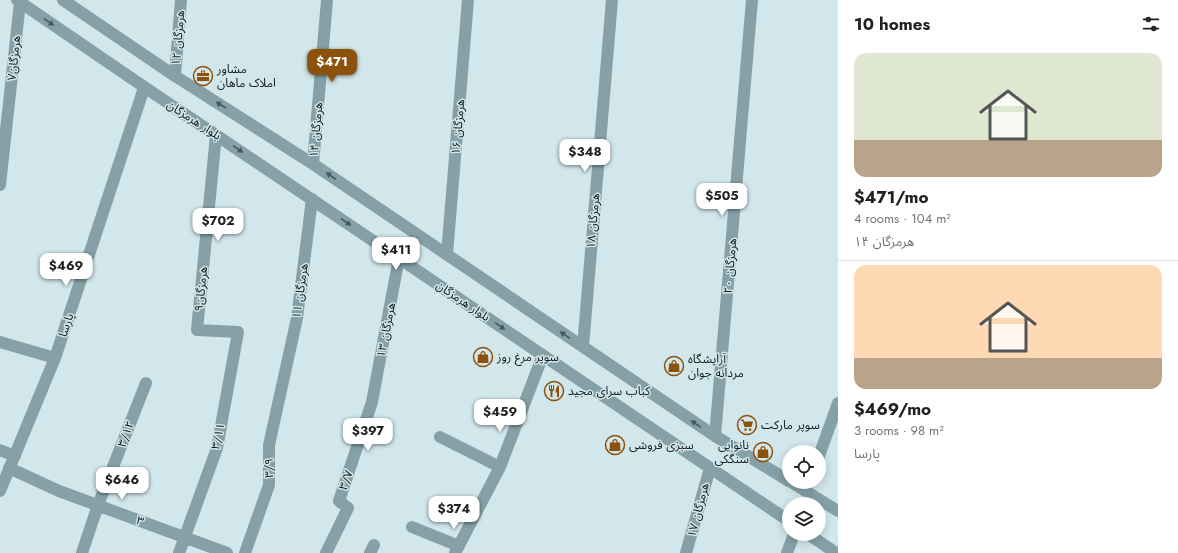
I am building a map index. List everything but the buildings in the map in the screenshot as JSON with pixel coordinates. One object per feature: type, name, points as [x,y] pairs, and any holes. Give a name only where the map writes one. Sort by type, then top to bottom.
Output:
[{"type":"street","points":[[63,0],[175,76],[313,164],[715,436],[782,477]]},
{"type":"street","name":"هرمزگان ۱۲","points":[[175,76],[181,0]]},
{"type":"street","name":"هرمزگان ۱۴","points":[[313,164],[327,0]]},
{"type":"street","name":"هرمزگان ۱۶","points":[[447,254],[468,0]]},
{"type":"street","name":"هرمزگان ۱۸","points":[[583,347],[612,0]]},
{"type":"street","name":"هرمزگان ۲۰","points":[[715,436],[752,0]]},
{"type":"street","name":"بلوار هرمزگان","points":[[19,1],[112,64],[144,88],[312,199],[782,516]]},
{"type":"street","name":"هرمزگان۷","points":[[0,185],[19,1]]},
{"type":"street","name":"پارسا","points":[[0,491],[55,358],[144,88]]},
{"type":"street","name":"هرمزگان۹","points":[[216,135],[197,330],[238,332]]},
{"type":"street","name":"هرمزگان ۱۱","points":[[283,382],[297,318],[312,199]]},
{"type":"street","name":"هرمزگان ۱۳","points":[[372,402],[399,258]]},
{"type":"street","name":"۳/۱۱","points":[[179,553],[217,448],[238,332]]},
{"type":"street","points":[[0,342],[55,358]]},
{"type":"street","points":[[412,527],[457,550],[500,467],[543,355]]},
{"type":"street","name":"۳/۹","points":[[246,553],[269,485],[269,445],[283,382]]},
{"type":"street","name":"۳/۱۲","points":[[82,553],[98,505],[146,383]]},
{"type":"street","name":"۳/۷","points":[[326,553],[348,508],[339,501],[372,402]]},
{"type":"street","points":[[823,445],[838,404]]},
{"type":"street","points":[[440,437],[500,467]]},
{"type":"street","points":[[0,450],[15,456]]},
{"type":"street","name":"۳","points":[[10,468],[59,492],[227,553]]},
{"type":"street","name":"هرمزگان ۱۷","points":[[686,553],[710,468]]},
{"type":"street","points":[[810,489],[838,511]]},
{"type":"street","points":[[787,553],[791,541]]},
{"type":"street","points":[[818,541],[836,553]]},
{"type":"place","name":"مشاور املاک ماهان","points":[[203,76]]},
{"type":"place","name":"سوپر مرغ روز","points":[[483,357]]},
{"type":"place","name":"آرایشگاه مردانه جوان","points":[[674,366]]},
{"type":"place","name":"کباب سرای مجید","points":[[554,391]]},
{"type":"place","name":"سوپر مارکت","points":[[747,425]]},
{"type":"place","name":"سبزی فروشی","points":[[615,445]]},
{"type":"place","name":"نانوایی سنگکی","points":[[763,452]]}]
